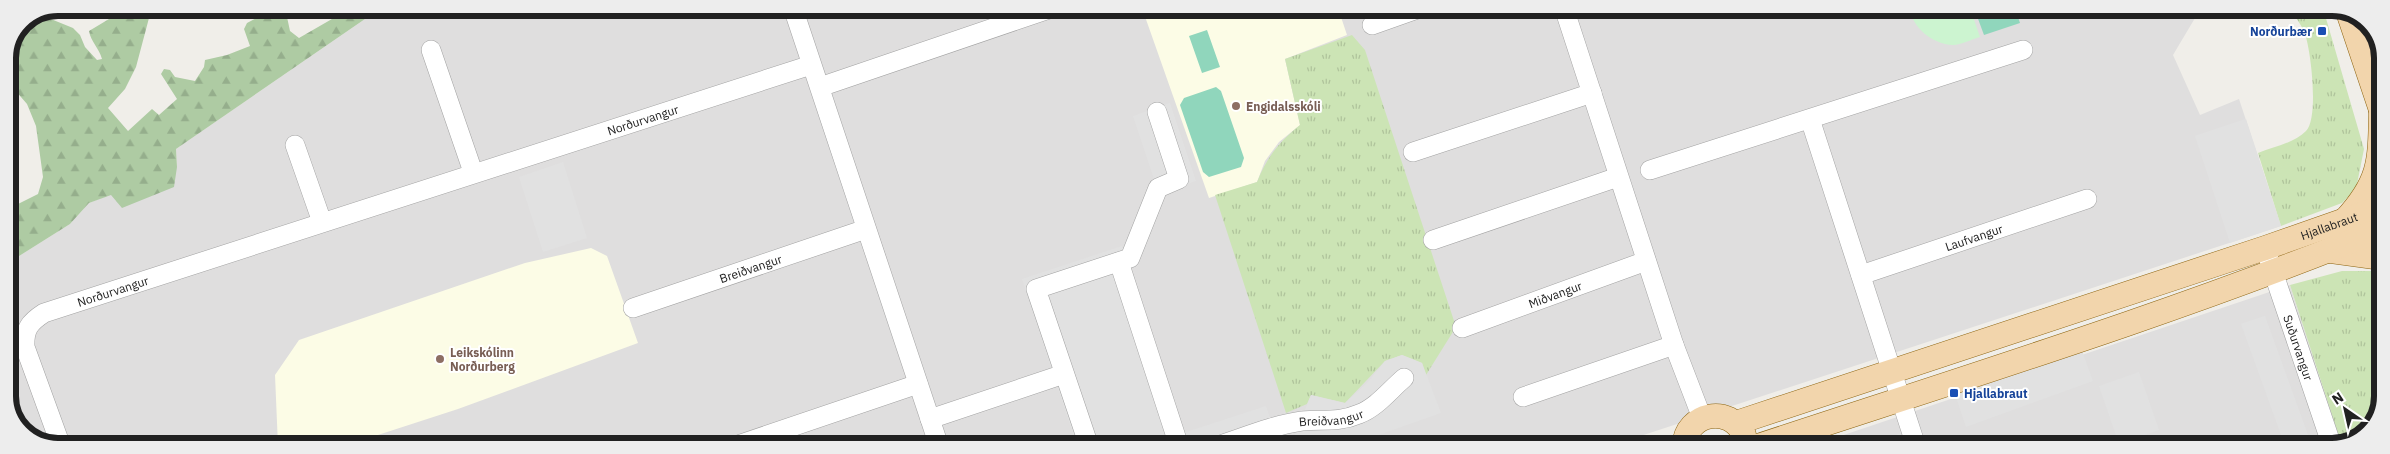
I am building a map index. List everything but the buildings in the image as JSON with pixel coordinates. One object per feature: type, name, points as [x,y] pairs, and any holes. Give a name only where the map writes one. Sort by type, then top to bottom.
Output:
[{"type":"main road","points":[[2351,21],[2374,90]]},
{"type":"main road","points":[[2344,221],[2367,194],[2374,175]]},
{"type":"main road","name":"Hjallabraut","points":[[1736,423],[2265,248],[2374,210]]},
{"type":"main road","name":"Hjallabraut","points":[[1782,438],[2095,334],[2273,271],[2374,231]]},
{"type":"main road","points":[[2327,251],[2374,257]]},
{"type":"main road","points":[[1683,438],[1702,418],[1716,415],[1736,423],[1743,432],[1744,438]]},
{"type":"street","points":[[796,16],[936,438]]},
{"type":"street","points":[[820,87],[1029,16]]},
{"type":"street","points":[[1372,25],[1397,16]]},
{"type":"street","points":[[1567,16],[1674,345],[1702,418]]},
{"type":"street","points":[[431,50],[473,172]]},
{"type":"street","points":[[1650,170],[2023,50]]},
{"type":"street","name":"Norðurvangur","points":[[58,438],[25,346],[24,334],[31,321],[44,313],[473,172],[811,65]]},
{"type":"street","points":[[1413,152],[1592,93]]},
{"type":"street","points":[[1086,438],[1036,289],[1130,258],[1158,188],[1179,179],[1157,112]]},
{"type":"street","points":[[1810,119],[1913,438]]},
{"type":"street","points":[[295,145],[322,222]]},
{"type":"street","points":[[1433,240],[1618,177]]},
{"type":"street","name":"Laufvangur","points":[[1861,276],[2086,199]]},
{"type":"street","name":"Breiðvangur","points":[[633,308],[866,229]]},
{"type":"street","name":"Suðurvangur","points":[[2265,248],[2329,438]]},
{"type":"street","name":"Miðvangur","points":[[1462,328],[1646,261]]},
{"type":"street","points":[[1119,262],[1176,438]]},
{"type":"street","points":[[1523,397],[1674,345]]},
{"type":"street","points":[[930,419],[1064,374]]},
{"type":"street","name":"Breiðvangur","points":[[1242,438],[1279,426],[1303,421],[1334,422],[1360,414],[1377,403],[1404,378]]},
{"type":"street","points":[[759,438],[918,384]]},
{"type":"shaded area","points":[[369,16],[2196,16],[2173,55],[2200,115],[2239,99],[2281,226],[1634,438],[58,438],[45,436],[37,432],[23,419],[19,412],[16,398],[16,258],[70,224],[89,203],[177,167],[176,149]]},
{"type":"shaded area","name":"Engidalsskóli","points":[[1145,16],[1341,16],[1347,35],[1285,59],[1300,125],[1279,142],[1265,161],[1257,182],[1209,198]]},
{"type":"shaded area","points":[[1170,103],[1196,181],[1159,194],[1133,116]]},
{"type":"shaded area","points":[[2246,119],[2281,226],[2230,243],[2195,136]]},
{"type":"shaded area","points":[[563,162],[587,238],[543,252],[519,177]]},
{"type":"shaded area","points":[[1122,246],[1183,433],[1266,406],[1277,438],[1074,438],[1022,279]]},
{"type":"shaded area","name":"Leikskólinn Norðurberg","points":[[591,248],[607,256],[638,343],[458,409],[369,438],[278,438],[275,375],[299,340],[525,263]]},
{"type":"shaded area","points":[[2290,285],[2339,437],[2332,438],[1835,438]]},
{"type":"shaded area","points":[[2265,316],[2309,438],[2282,438],[2241,324]]},
{"type":"shaded area","points":[[2081,348],[2093,381],[1966,427],[1955,394]]},
{"type":"shaded area","points":[[1402,355],[1422,363],[1441,413],[1370,438],[1293,438],[1311,395],[1345,403],[1368,382],[1385,361]]},
{"type":"shaded area","points":[[2139,372],[2159,430],[2136,438],[2117,438],[2099,386]]},
{"type":"shaded area","points":[[1916,428],[1919,438],[1888,438]]},
{"type":"green space","points":[[111,16],[148,16],[149,18],[136,67],[125,89],[108,108],[128,131],[152,109],[159,115],[177,99],[161,74],[164,69],[170,70],[175,77],[195,81],[204,67],[205,60],[227,55],[250,46],[244,29],[247,23],[260,16],[287,17],[290,31],[299,38],[337,16],[369,16],[176,149],[177,167],[174,187],[122,208],[111,195],[89,203],[70,224],[16,258],[16,205],[38,194],[43,177],[36,126],[27,104],[16,91],[16,58],[19,42],[35,23],[47,18],[73,28],[80,35],[85,47],[97,60],[102,59],[89,31]]},
{"type":"green space","points":[[330,16],[338,16],[332,20]]},
{"type":"green space","points":[[1912,16],[1973,16],[1980,37],[1956,45],[1945,44],[1925,34]]},
{"type":"green space","points":[[1977,16],[2018,16],[2020,23],[1984,35]]},
{"type":"green space","points":[[2294,16],[2325,16],[2364,149],[2357,184],[2353,192],[2342,203],[2281,226],[2258,153],[2289,142],[2306,131],[2310,124],[2313,84],[2310,54],[2305,34]]},
{"type":"green space","points":[[1207,30],[1220,67],[1202,73],[1189,36]]},
{"type":"green space","points":[[1352,35],[1365,50],[1456,327],[1426,375],[1422,363],[1402,355],[1385,361],[1345,403],[1311,395],[1307,404],[1286,413],[1215,195],[1257,182],[1274,150],[1300,125],[1285,59]]},
{"type":"green space","points":[[1216,87],[1221,91],[1244,158],[1241,167],[1209,177],[1203,172],[1180,105],[1184,98]]},
{"type":"green space","points":[[2342,271],[2374,271],[2373,404],[2371,412],[2363,423],[2345,436],[2339,437],[2290,285]]},
{"type":"place","name":"Norðurbær","points":[[2322,31]]},
{"type":"place","name":"Engidalsskóli","points":[[1236,106]]},
{"type":"place","name":"Leikskólinn Norðurberg","points":[[440,359]]},
{"type":"place","name":"Hjallabraut","points":[[1954,393]]}]
